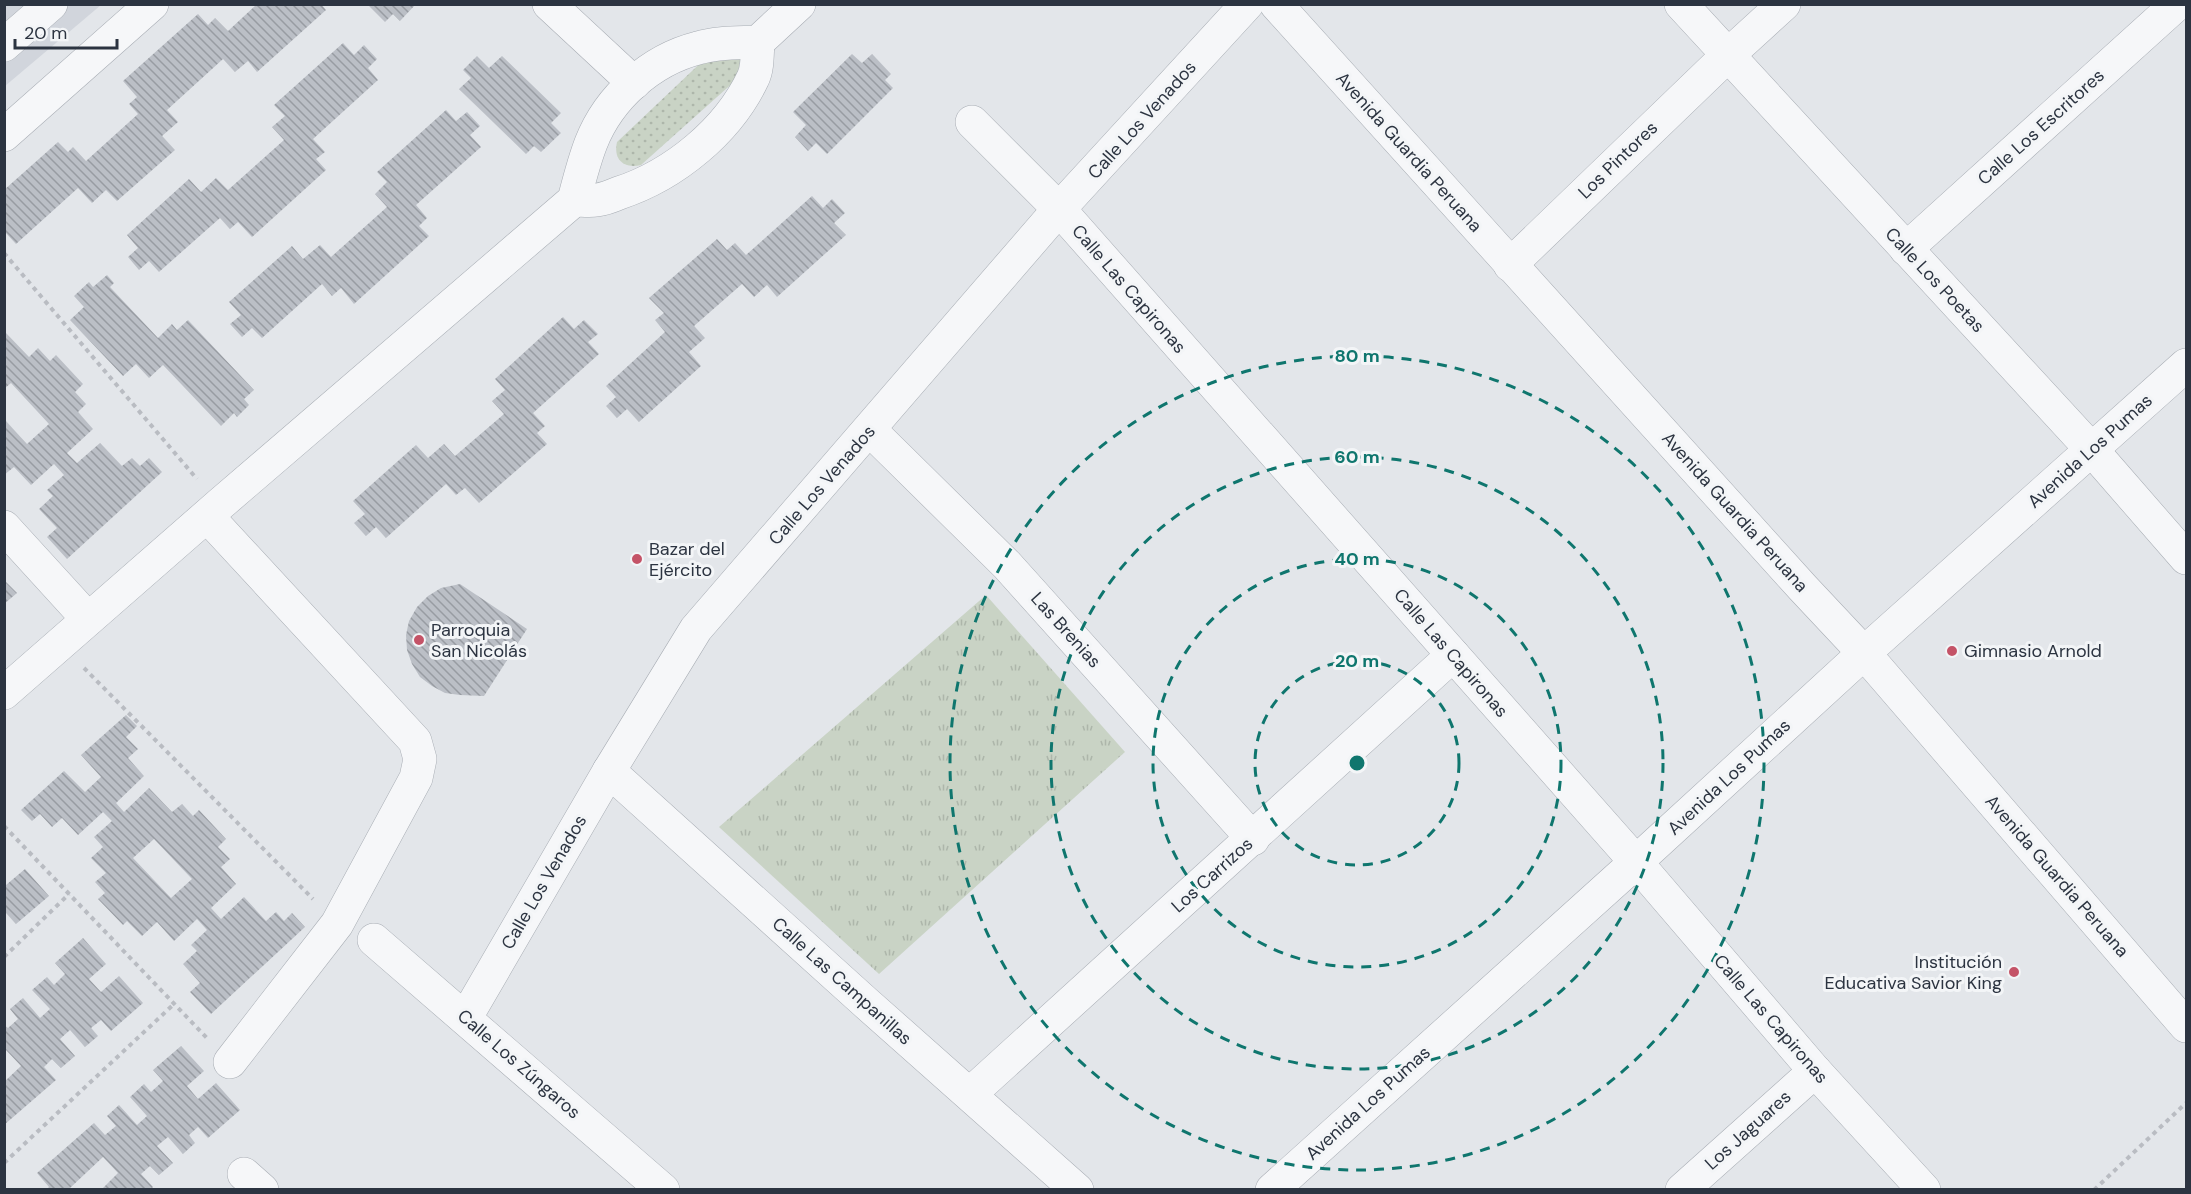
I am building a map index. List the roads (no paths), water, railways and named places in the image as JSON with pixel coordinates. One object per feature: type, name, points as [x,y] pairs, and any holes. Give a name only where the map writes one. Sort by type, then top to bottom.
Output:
[{"type":"street","points":[[4,45],[51,4]]},
{"type":"street","points":[[4,135],[152,4]]},
{"type":"street","points":[[549,4],[634,82]]},
{"type":"street","points":[[574,200],[598,200],[633,189],[666,171],[696,150],[719,128],[738,103],[754,76],[758,42],[799,4]]},
{"type":"street","name":"Calle Los Venados","points":[[466,1017],[609,771],[696,629],[1059,209],[1247,4]]},
{"type":"street","name":"Avenida Guardia Peruana","points":[[1276,4],[1864,653],[2187,1026]]},
{"type":"street","name":"Calle Los Poetas","points":[[1681,4],[2092,450],[2187,558]]},
{"type":"street","name":"Los Pintores","points":[[1510,264],[1784,4]]},
{"type":"street","name":"Calle Los Escritores","points":[[1906,249],[2177,4]]},
{"type":"street","points":[[4,693],[574,200],[595,135],[617,100],[634,82],[675,56],[698,48],[722,43],[758,42]]},
{"type":"street","name":"Calle Las Capironas","points":[[972,122],[1059,209],[1636,862],[1815,1071],[1924,1190]]},
{"type":"street","name":"Avenida Los Pumas","points":[[1272,1190],[1864,653],[2187,365]]},
{"type":"street","name":"Las Brenias","points":[[870,430],[1007,565],[1253,838]]},
{"type":"street","points":[[213,510],[415,741],[420,759],[416,778],[337,924],[230,1062]]},
{"type":"street","points":[[4,527],[88,619]]},
{"type":"street","name":"Los Carrizos","points":[[970,1094],[1453,656]]},
{"type":"street","name":"Calle Las Campanillas","points":[[609,771],[1077,1190]]},
{"type":"street","name":"Calle Los Zúngaros","points":[[374,940],[466,1017],[663,1190]]},
{"type":"street","name":"Los Jaguares","points":[[1682,1190],[1815,1071]]},
{"type":"place","name":"Bazar del Ejército","points":[[637,559]]},
{"type":"place","name":"Parroquia San Nicolás","points":[[419,640]]},
{"type":"place","name":"Gimnasio Arnold","points":[[1952,651]]},
{"type":"place","name":"Institución Educativa Savior King","points":[[2014,972]]}]
